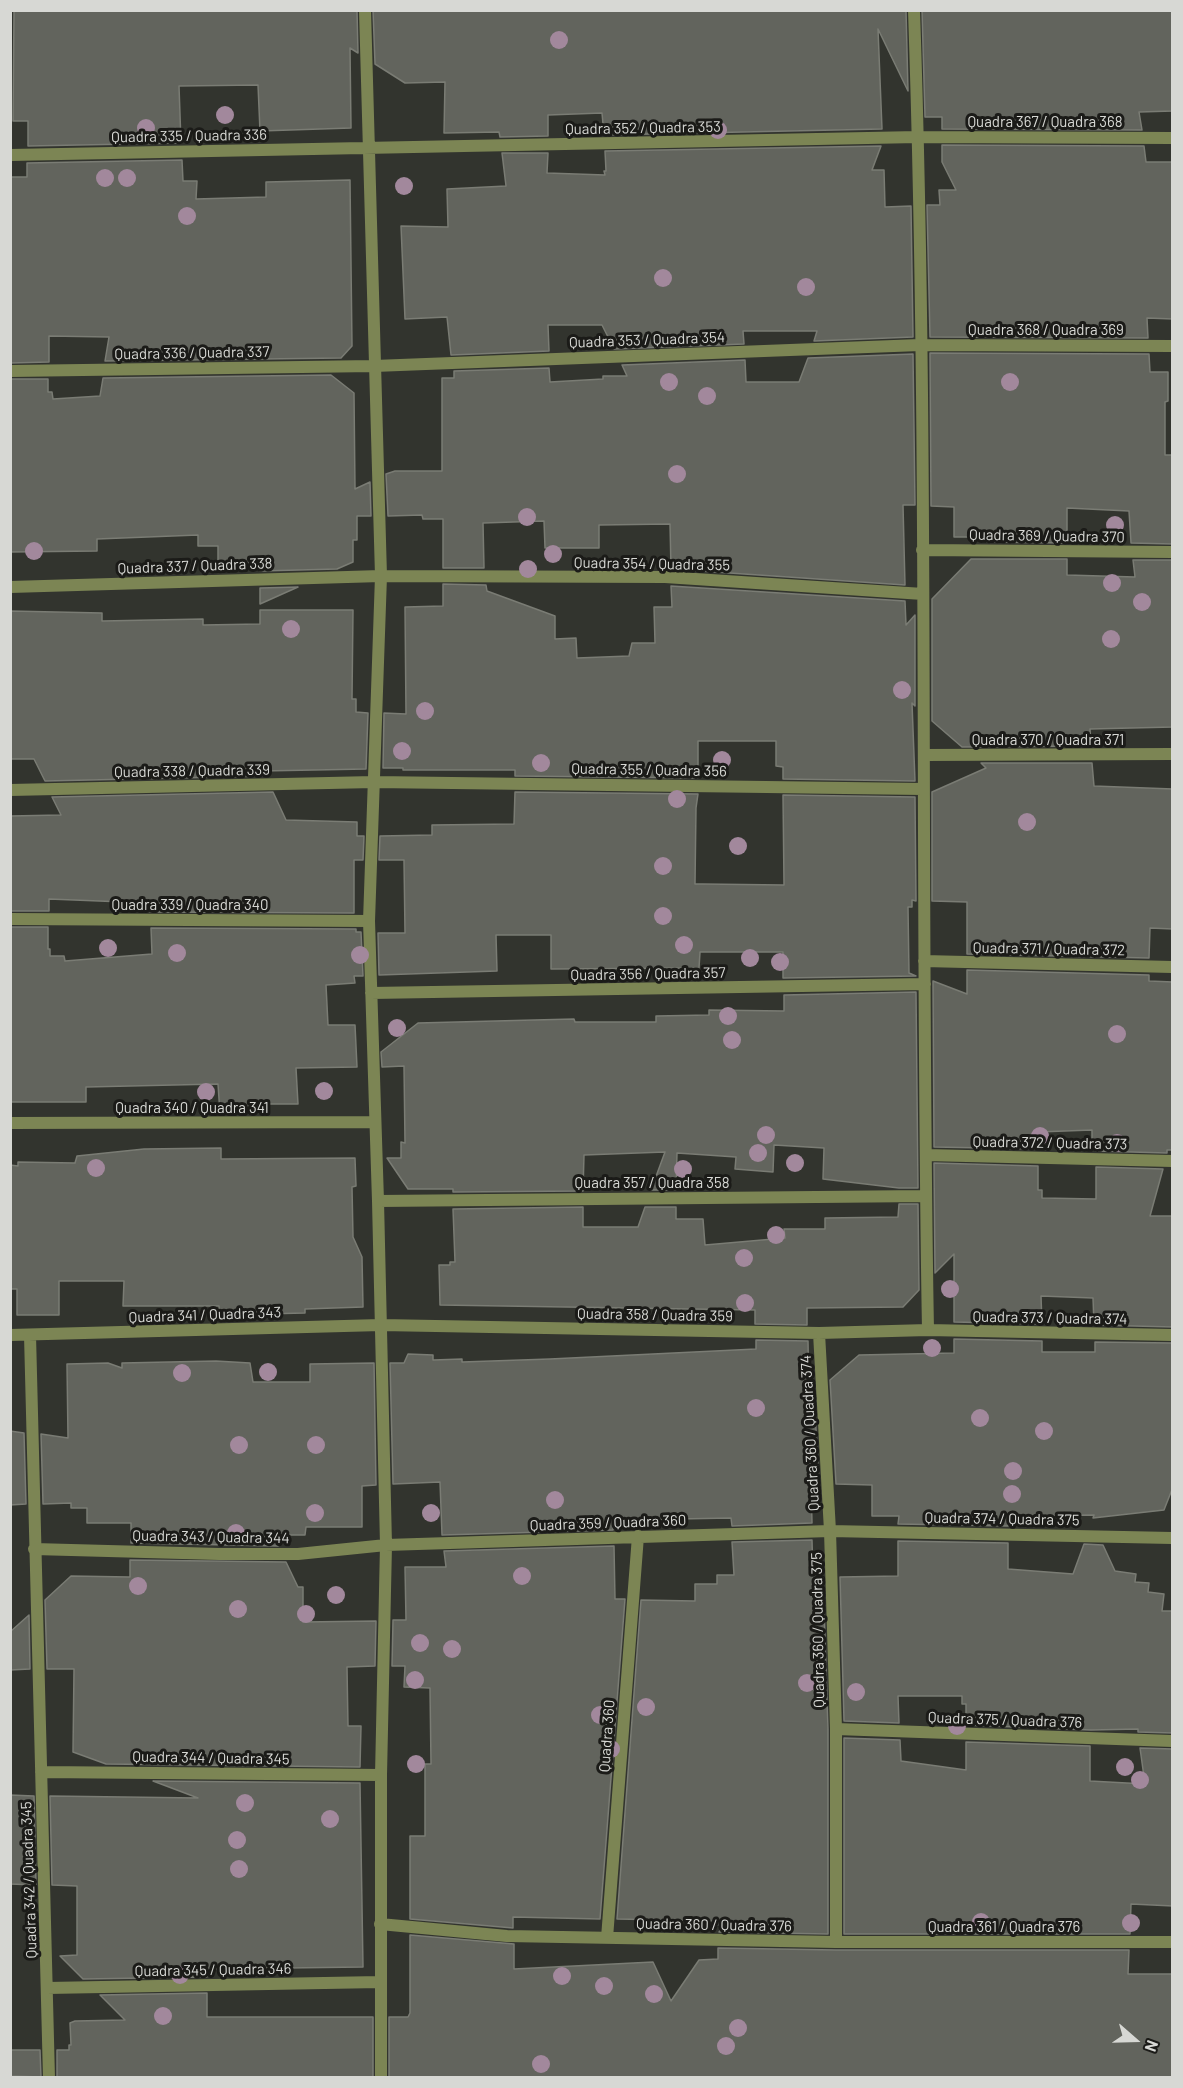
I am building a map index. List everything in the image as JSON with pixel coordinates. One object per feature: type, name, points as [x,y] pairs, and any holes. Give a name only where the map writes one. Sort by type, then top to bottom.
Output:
[{"type":"street","points":[[365,10],[381,576],[369,921],[386,1545],[381,1775],[381,2078]]},
{"type":"street","points":[[914,10],[918,137],[923,594],[928,1330]]},
{"type":"street","name":"Quadra 352 / Quadra 353","points":[[369,149],[918,137]]},
{"type":"street","name":"Quadra 367 / Quadra 368","points":[[918,137],[1173,138]]},
{"type":"street","name":"Quadra 335 / Quadra 336","points":[[10,155],[369,149]]},
{"type":"street","name":"Quadra 368 / Quadra 369","points":[[920,345],[1173,346]]},
{"type":"street","name":"Quadra 353 / Quadra 354","points":[[374,366],[920,345]]},
{"type":"street","name":"Quadra 336 / Quadra 337","points":[[10,371],[374,366]]},
{"type":"street","name":"Quadra 369 / Quadra 370","points":[[922,550],[1173,552]]},
{"type":"street","name":"Quadra 337 / Quadra 338","points":[[10,586],[381,576]]},
{"type":"street","name":"Quadra 354 / Quadra 355","points":[[381,576],[665,577],[923,594]]},
{"type":"street","name":"Quadra 370 / Quadra 371","points":[[924,755],[1173,754]]},
{"type":"street","name":"Quadra 355 / Quadra 356","points":[[374,782],[923,789]]},
{"type":"street","name":"Quadra 338 / Quadra 339","points":[[10,790],[374,782]]},
{"type":"street","name":"Quadra 339 / Quadra 340","points":[[10,919],[369,921]]},
{"type":"street","name":"Quadra 371 / Quadra 372","points":[[924,961],[1173,967]]},
{"type":"street","name":"Quadra 356 / Quadra 357","points":[[371,993],[925,984]]},
{"type":"street","name":"Quadra 340 / Quadra 341","points":[[10,1123],[374,1122]]},
{"type":"street","name":"Quadra 372 / Quadra 373","points":[[926,1155],[1173,1161]]},
{"type":"street","name":"Quadra 357 / Quadra 358","points":[[378,1201],[926,1196]]},
{"type":"street","name":"Quadra 358 / Quadra 359","points":[[381,1325],[819,1332],[928,1330]]},
{"type":"street","name":"Quadra 341 / Quadra 343","points":[[10,1335],[381,1325]]},
{"type":"street","name":"Quadra 373 / Quadra 374","points":[[928,1330],[1173,1335]]},
{"type":"street","name":"Quadra 360 / Quadra 374","points":[[819,1332],[830,1531]]},
{"type":"street","name":"Quadra 342 / Quadra 345","points":[[30,1335],[49,2078]]},
{"type":"street","name":"Quadra 359 / Quadra 360","points":[[386,1545],[830,1531]]},
{"type":"street","name":"Quadra 374 / Quadra 375","points":[[830,1531],[1173,1538]]},
{"type":"street","name":"Quadra 360 / Quadra 375","points":[[830,1531],[836,1729]]},
{"type":"street","name":"Quadra 360","points":[[607,1938],[638,1536]]},
{"type":"street","name":"Quadra 343 / Quadra 344","points":[[34,1549],[298,1554],[386,1545]]},
{"type":"street","points":[[836,1729],[836,1942]]},
{"type":"street","name":"Quadra 375 / Quadra 376","points":[[836,1729],[1173,1741]]},
{"type":"street","name":"Quadra 344 / Quadra 345","points":[[41,1772],[381,1775]]},
{"type":"street","name":"Quadra 360 / Quadra 376","points":[[380,1924],[507,1936],[836,1942]]},
{"type":"street","name":"Quadra 361 / Quadra 376","points":[[836,1942],[1173,1942]]},
{"type":"street","name":"Quadra 345 / Quadra 346","points":[[47,1988],[380,1982]]},
{"type":"building","points":[[14,10],[357,10],[358,53],[350,48],[351,128],[260,131],[258,85],[179,86],[181,143],[28,146],[28,121],[13,121]]},
{"type":"building","points":[[373,10],[906,10],[908,91],[878,29],[882,129],[604,135],[602,113],[548,115],[548,136],[500,137],[499,132],[444,133],[445,82],[405,83],[375,64]]},
{"type":"building","points":[[922,10],[1173,10],[1173,111],[1139,112],[1142,130],[942,129],[942,117],[925,117]]},
{"type":"building","points":[[942,145],[1144,146],[1146,162],[1173,162],[1173,319],[1147,318],[1148,338],[930,337],[927,205],[940,205],[939,190],[956,190],[942,162]]},
{"type":"building","points":[[881,146],[872,170],[884,170],[885,207],[911,206],[913,337],[814,341],[817,331],[743,331],[744,344],[614,349],[602,325],[548,325],[549,351],[451,355],[447,317],[405,319],[401,226],[448,227],[447,189],[506,186],[502,153],[548,153],[547,173],[605,175],[605,151]]},
{"type":"building","points":[[182,160],[183,181],[197,181],[196,199],[266,197],[266,182],[350,180],[352,346],[341,358],[105,361],[109,337],[49,336],[49,362],[10,363],[10,177],[27,177],[27,163]]},
{"type":"building","points":[[930,353],[1149,354],[1150,372],[1168,372],[1168,401],[1165,402],[1165,455],[1173,455],[1173,544],[1131,543],[1129,511],[1067,508],[1067,543],[987,542],[993,537],[954,537],[954,507],[931,506]]},
{"type":"building","points":[[913,354],[915,505],[903,505],[905,585],[671,569],[670,524],[599,525],[599,548],[545,548],[544,521],[483,523],[484,568],[443,568],[443,519],[423,519],[422,515],[388,516],[386,474],[395,471],[442,471],[442,378],[454,378],[454,371],[549,368],[550,382],[603,379],[603,376],[627,376],[622,365],[745,360],[746,382],[799,382],[808,358]]},
{"type":"building","points":[[331,375],[354,393],[355,489],[370,482],[371,516],[357,516],[357,540],[353,540],[353,562],[337,569],[260,571],[261,565],[218,566],[218,546],[198,546],[198,535],[97,539],[97,551],[10,552],[10,379],[48,379],[48,392],[52,392],[53,399],[100,396],[103,378]]},
{"type":"building","points":[[971,559],[1067,559],[1067,575],[1135,577],[1133,560],[1173,560],[1173,727],[1090,729],[1091,746],[962,747],[932,721],[932,599]]},
{"type":"building","points":[[443,584],[486,585],[487,591],[555,616],[555,639],[576,638],[577,658],[629,656],[632,643],[655,643],[654,607],[672,607],[671,586],[905,601],[906,625],[915,615],[915,706],[912,703],[915,781],[783,779],[783,767],[776,766],[776,741],[698,741],[698,778],[515,776],[515,770],[383,768],[384,713],[406,714],[405,607],[443,606]]},
{"type":"building","points":[[298,587],[260,604],[260,588]]},
{"type":"building","points":[[260,610],[353,610],[352,699],[356,699],[356,712],[368,713],[366,769],[262,771],[265,776],[45,781],[34,759],[10,759],[10,611],[102,613],[102,621],[203,619],[203,625],[260,624]]},
{"type":"building","points":[[981,763],[1092,763],[1094,786],[1173,789],[1173,929],[1150,928],[1149,958],[967,954],[967,902],[932,901],[932,792],[986,768]]},
{"type":"building","points":[[273,792],[286,820],[357,822],[357,836],[364,836],[363,860],[354,860],[354,913],[150,912],[149,903],[49,899],[49,911],[10,911],[10,816],[61,815],[52,797]]},
{"type":"building","points":[[515,792],[698,794],[695,884],[784,885],[783,795],[915,797],[916,901],[912,900],[912,907],[908,907],[909,973],[916,976],[783,978],[783,952],[700,952],[699,968],[551,969],[551,935],[496,935],[497,971],[379,975],[378,933],[405,933],[404,860],[379,860],[380,836],[432,835],[432,825],[514,824]]},
{"type":"building","points":[[10,927],[48,927],[50,956],[64,956],[65,961],[152,954],[151,928],[356,929],[356,932],[361,932],[363,976],[354,976],[355,983],[326,985],[328,1025],[355,1025],[357,1067],[296,1068],[298,1104],[251,1104],[228,1114],[220,1114],[218,1084],[86,1087],[86,1102],[10,1102]]},
{"type":"building","points":[[967,970],[1149,975],[1149,981],[1173,982],[1173,1150],[1167,1150],[1167,1153],[1096,1151],[1092,1149],[1092,1130],[1038,1132],[1038,1149],[934,1147],[933,981],[967,994]]},
{"type":"building","points":[[916,992],[918,1188],[823,1179],[824,1148],[774,1145],[773,1172],[735,1169],[736,1157],[677,1153],[676,1190],[651,1190],[665,1152],[584,1155],[583,1191],[453,1192],[453,1189],[408,1189],[387,1158],[401,1158],[401,1142],[405,1143],[404,1066],[382,1067],[381,1052],[418,1023],[574,1019],[575,1022],[656,1022],[656,1016],[709,1015],[709,1010],[784,1011],[784,995]]},
{"type":"building","points":[[221,1148],[221,1159],[355,1158],[356,1186],[352,1187],[353,1237],[362,1257],[363,1307],[305,1309],[305,1313],[220,1315],[219,1306],[123,1306],[124,1281],[59,1281],[59,1315],[17,1315],[17,1289],[10,1289],[10,1165],[18,1166],[18,1162],[75,1163],[77,1156],[144,1149]]},
{"type":"building","points":[[934,1163],[1038,1166],[1038,1190],[1042,1190],[1042,1198],[1096,1199],[1096,1167],[1163,1169],[1150,1216],[1173,1216],[1173,1327],[1094,1325],[1093,1298],[1041,1296],[1042,1324],[954,1322],[954,1254],[935,1273]]},
{"type":"building","points":[[899,1204],[918,1204],[919,1290],[903,1307],[807,1308],[807,1325],[755,1324],[755,1310],[440,1305],[439,1265],[450,1265],[450,1262],[455,1262],[453,1209],[583,1207],[583,1227],[638,1227],[645,1207],[676,1207],[676,1219],[703,1219],[705,1245],[785,1238],[784,1229],[825,1229],[825,1218],[898,1217]]},
{"type":"building","points":[[954,1339],[1042,1341],[1042,1352],[1095,1352],[1095,1342],[1173,1343],[1173,1487],[1164,1510],[1093,1518],[1094,1515],[1008,1516],[1008,1526],[898,1524],[899,1516],[872,1516],[872,1485],[836,1484],[830,1380],[859,1355],[954,1353]]},
{"type":"building","points":[[756,1340],[808,1341],[809,1398],[814,1394],[819,1484],[811,1483],[812,1523],[732,1526],[731,1518],[613,1521],[613,1530],[442,1535],[440,1482],[393,1484],[390,1363],[404,1363],[408,1354],[433,1355],[433,1360],[462,1359],[462,1362],[550,1359],[756,1349]]},
{"type":"building","points":[[216,1361],[250,1363],[253,1382],[310,1382],[310,1364],[374,1363],[376,1485],[362,1486],[362,1527],[306,1527],[305,1535],[273,1535],[278,1546],[131,1543],[131,1523],[87,1523],[87,1508],[71,1508],[71,1503],[43,1504],[41,1434],[68,1438],[67,1364],[108,1363],[122,1368],[122,1363]]},
{"type":"building","points":[[10,1431],[24,1433],[26,1504],[10,1505]]},
{"type":"building","points":[[812,1540],[813,1577],[823,1577],[828,1729],[828,1934],[719,1932],[723,1925],[717,1925],[717,1921],[617,1919],[641,1600],[695,1601],[695,1584],[717,1584],[717,1575],[734,1575],[732,1542]]},
{"type":"building","points":[[898,1541],[1008,1543],[1008,1569],[1073,1574],[1084,1544],[1103,1545],[1115,1571],[1136,1574],[1135,1582],[1149,1583],[1148,1592],[1164,1594],[1162,1611],[1173,1611],[1173,1733],[1138,1732],[1138,1729],[1091,1730],[966,1725],[966,1704],[962,1704],[962,1696],[898,1696],[899,1723],[844,1721],[840,1577],[898,1576]]},
{"type":"building","points":[[614,1546],[615,1599],[625,1599],[600,1919],[513,1917],[513,1928],[410,1919],[410,1836],[425,1836],[425,1764],[431,1764],[430,1688],[404,1687],[405,1666],[392,1666],[393,1620],[406,1620],[405,1567],[446,1567],[444,1551]]},
{"type":"building","points":[[130,1560],[286,1562],[298,1587],[303,1587],[303,1622],[376,1621],[375,1666],[347,1667],[348,1726],[361,1726],[360,1767],[106,1764],[73,1752],[74,1669],[47,1669],[45,1600],[71,1576],[130,1577]]},
{"type":"building","points":[[29,1615],[30,1669],[10,1670],[10,1632]]},
{"type":"building","points":[[844,1738],[900,1740],[901,1761],[966,1770],[966,1742],[1090,1746],[1090,1781],[1145,1784],[1140,1748],[1173,1749],[1173,1906],[1131,1904],[1130,1934],[844,1934]]},
{"type":"building","points":[[153,1781],[360,1783],[363,1967],[207,1969],[207,1977],[83,1979],[60,1956],[77,1955],[77,1886],[52,1885],[50,1796],[198,1798]]},
{"type":"building","points":[[10,1795],[34,1796],[36,1885],[10,1884]]},
{"type":"building","points":[[410,1935],[514,1944],[514,1969],[653,1962],[671,2001],[699,1960],[718,1959],[718,1948],[1129,1950],[1128,1974],[1173,1974],[1173,2078],[389,2078],[389,2017],[408,2017],[410,2013]]},
{"type":"building","points":[[207,1993],[207,2017],[373,2017],[373,2078],[57,2077],[57,2050],[69,2050],[69,2045],[71,2045],[70,2023],[125,2020],[100,1995]]},
{"type":"building","points":[[10,2050],[40,2050],[41,2077],[10,2076]]}]
